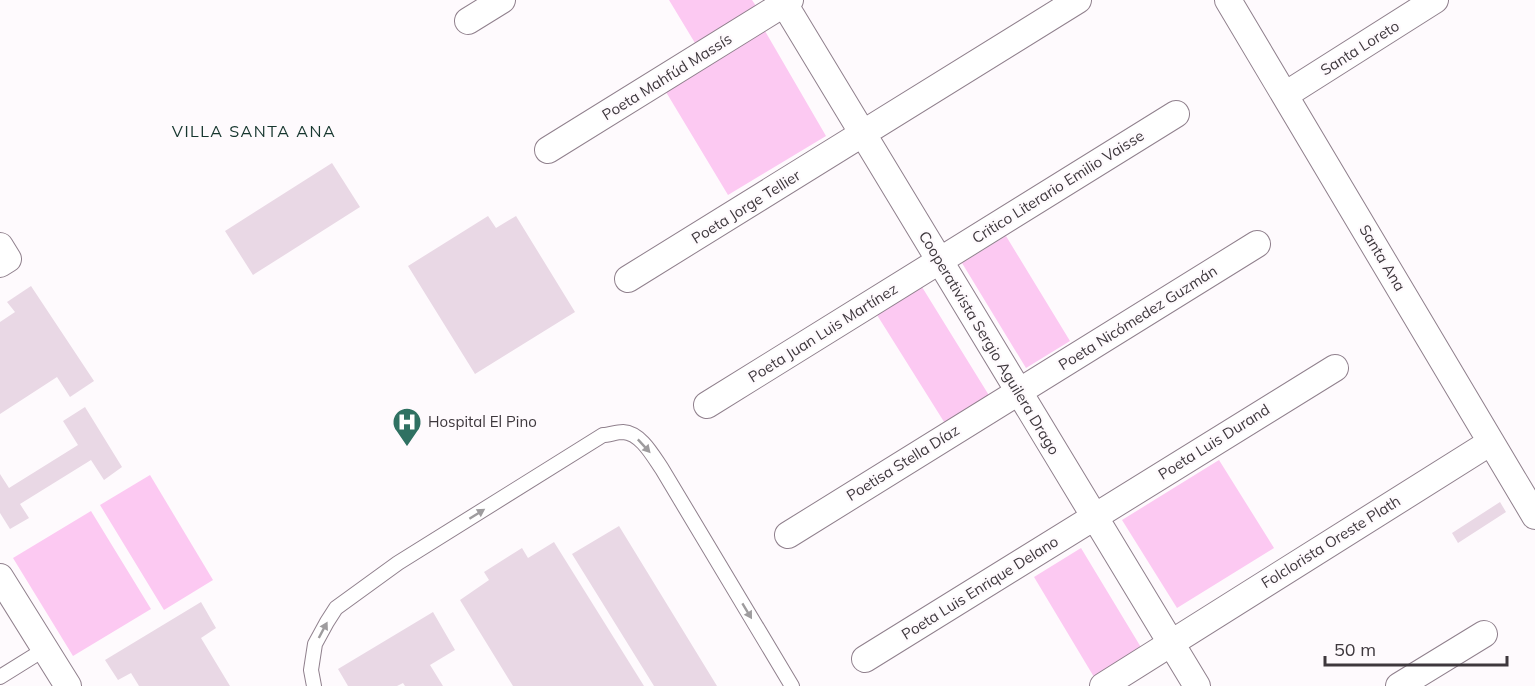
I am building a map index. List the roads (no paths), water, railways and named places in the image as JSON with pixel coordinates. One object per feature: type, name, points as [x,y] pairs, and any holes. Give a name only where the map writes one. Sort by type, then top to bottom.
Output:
[{"type":"street","points":[[468,21],[502,0]]},
{"type":"street","name":"Poeta Jorge Tellier","points":[[628,279],[1078,0]]},
{"type":"street","name":"Santa Ana","points":[[1228,0],[1535,516]]},
{"type":"street","name":"Santa Loreto","points":[[1285,95],[1435,0]]},
{"type":"street","name":"Cooperativista Sergio Aguilera Drago","points":[[786,1],[863,134],[1197,686]]},
{"type":"street","name":"Poeta Mahfúd Massís","points":[[549,150],[786,1]]},
{"type":"street","name":"Critico Literario Emilio Vaisse","points":[[940,261],[1176,114]]},
{"type":"street","name":"Poeta Nicómedez Guzmán","points":[[1019,392],[1257,243]]},
{"type":"street","name":"Poeta Juan Luis Martínez","points":[[707,405],[940,261]]},
{"type":"street","name":"Poeta Luis Durand","points":[[1094,517],[1335,368]]},
{"type":"street","name":"Poetisa Stella Díaz","points":[[788,535],[1019,392]]},
{"type":"street","name":"Folclorista Oreste Plath","points":[[1103,686],[1491,442]]},
{"type":"street","name":"Poeta Luis Enrique Delano","points":[[865,659],[1094,517]]},
{"type":"street","points":[[0,577],[68,686]]},
{"type":"street","points":[[1399,686],[1484,634]]},
{"type":"lane","points":[[314,686],[311,670],[315,644],[336,608],[398,563],[603,435],[623,432],[633,435],[647,448],[662,469],[792,686]]},
{"type":"lane","points":[[0,677],[45,649]]},
{"type":"place","name":"Hospital El Pino","points":[[407,448]]},
{"type":"district","name":"VILLA SANTA ANA","points":[[254,131]]}]
